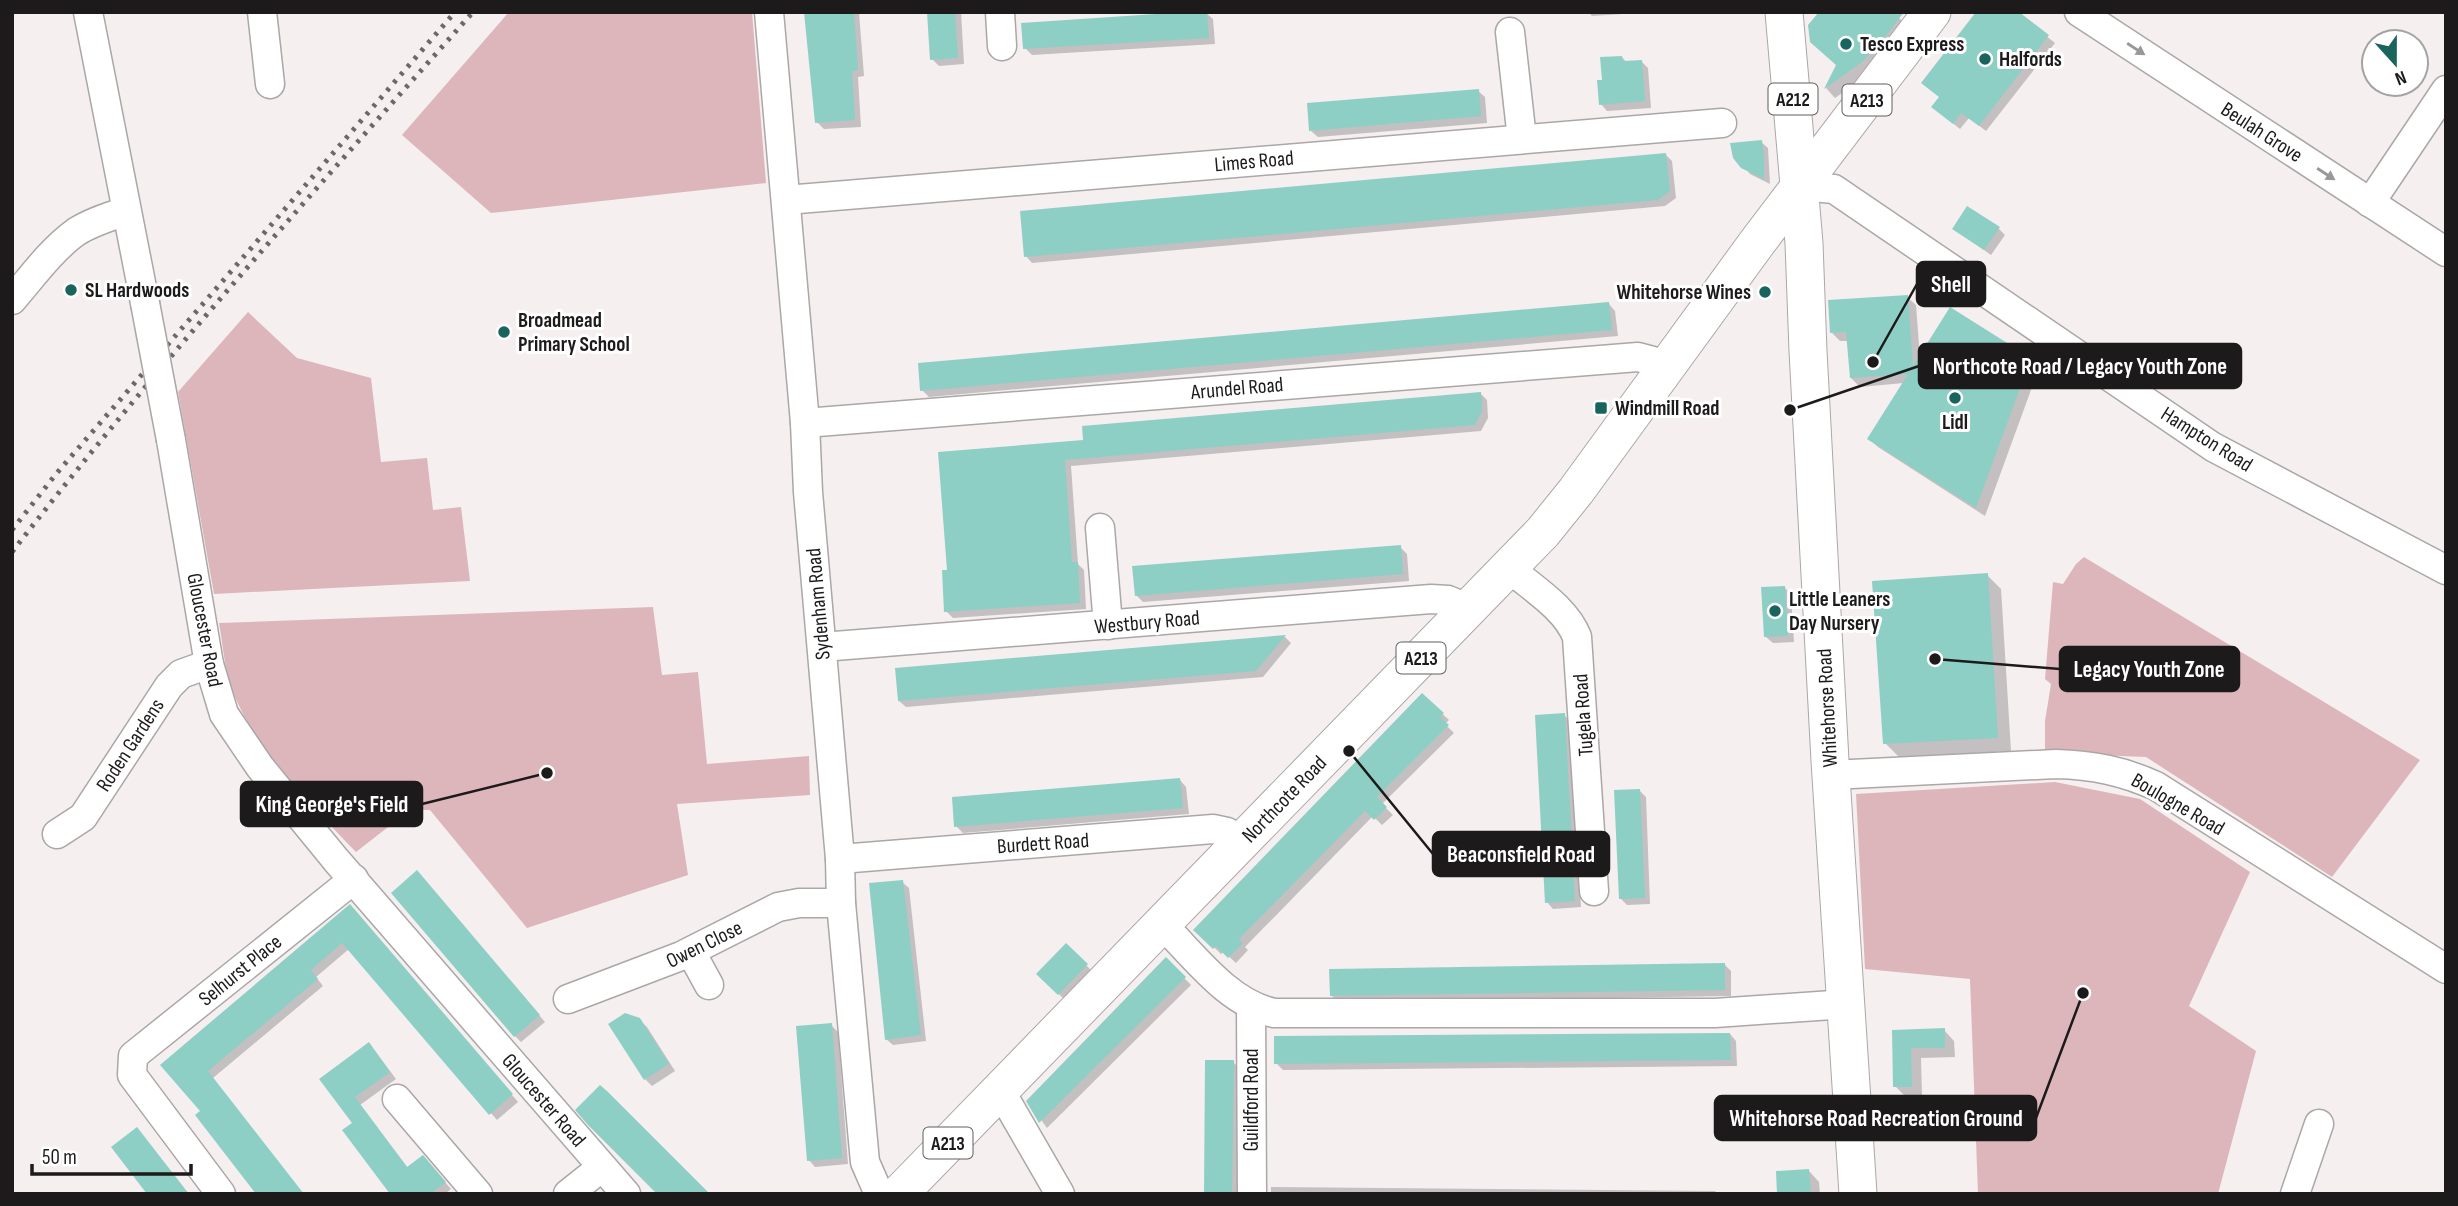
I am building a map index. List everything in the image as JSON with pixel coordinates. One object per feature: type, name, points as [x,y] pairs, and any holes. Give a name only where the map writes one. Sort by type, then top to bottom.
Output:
[{"type":"main road","name":"Whitehorse Road","points":[[1784,12],[1801,186],[1830,775],[1858,1194]]},
{"type":"main road","name":"A213","points":[[1801,186],[1932,12]]},
{"type":"main road","name":"Northcote Road","points":[[899,1194],[1509,568],[1576,491],[1801,186]]},
{"type":"main road","points":[[1755,247],[1786,266],[1806,268]]},
{"type":"street","name":"Gloucester Road","points":[[89,12],[171,440],[209,664],[220,707],[261,767],[354,880],[626,1194]]},
{"type":"street","points":[[262,12],[270,84]]},
{"type":"street","name":"Sydenham Road","points":[[769,12],[805,424],[808,492],[840,859],[841,903],[865,1162],[879,1194]]},
{"type":"street","points":[[1000,12],[1002,46]]},
{"type":"street","name":"Beulah Grove","points":[[2079,12],[2446,252]]},
{"type":"street","points":[[1510,32],[1522,139]]},
{"type":"street","points":[[2370,203],[2446,90]]},
{"type":"street","name":"Limes Road","points":[[786,200],[1722,124]]},
{"type":"street","name":"Hampton Road","points":[[1801,186],[1834,189],[2213,447],[2446,570]]},
{"type":"street","points":[[12,300],[71,236],[96,221],[126,211]]},
{"type":"street","name":"Arundel Road","points":[[805,424],[1638,356],[1665,369]]},
{"type":"street","points":[[1100,528],[1108,625]]},
{"type":"street","name":"Tugela Road","points":[[1509,568],[1570,622],[1577,637],[1594,891]]},
{"type":"street","name":"Westbury Road","points":[[822,648],[1431,599],[1448,600],[1470,609]]},
{"type":"street","name":"Roden Gardens","points":[[57,834],[83,817],[169,686],[181,674],[209,664]]},
{"type":"street","name":"Boulogne Road","points":[[1830,775],[2056,764],[2087,765],[2131,775],[2156,786],[2446,970]]},
{"type":"street","name":"Burdett Road","points":[[840,859],[1213,829],[1227,832],[1243,841]]},
{"type":"street","name":"Selhurst Place","points":[[221,1194],[132,1075],[133,1056],[354,880]]},
{"type":"street","name":"Owen Close","points":[[568,999],[691,952],[778,907],[799,903],[841,903]]},
{"type":"street","points":[[1163,925],[1235,995],[1251,1006],[1274,1013],[1715,1013],[1847,1004]]},
{"type":"street","points":[[691,952],[709,985]]},
{"type":"street","name":"Guildford Road","points":[[1251,1006],[1252,1194]]},
{"type":"street","points":[[998,1094],[1008,1104],[1060,1194]]},
{"type":"street","points":[[397,1100],[406,1132],[478,1194]]},
{"type":"street","points":[[2295,1194],[2319,1124]]},
{"type":"street","points":[[568,1194],[602,1167]]},
{"type":"shaded area","points":[[509,12],[752,12],[766,183],[491,213],[402,135]]},
{"type":"shaded area","points":[[248,312],[297,358],[371,378],[381,462],[427,458],[433,510],[461,507],[470,581],[214,594],[178,392]]},
{"type":"shaded area","points":[[2084,557],[2420,760],[2332,877],[2146,757],[2045,753],[2045,721],[2051,684],[2045,679],[2053,582],[2063,584]]},
{"type":"shaded area","points":[[653,607],[662,675],[698,672],[707,764],[809,756],[810,795],[677,804],[688,875],[527,928],[430,810],[410,810],[356,852],[285,774],[252,730],[229,679],[219,623]]},
{"type":"shaded area","points":[[2055,782],[2140,799],[2250,872],[2189,1006],[2256,1051],[2218,1194],[1978,1194],[1970,979],[1865,969],[1856,794]]},
{"type":"building","points":[[804,12],[854,12],[858,70],[852,71],[855,120],[815,123]]},
{"type":"building","points":[[927,12],[955,12],[958,58],[930,60]]},
{"type":"building","points":[[1207,12],[1209,38],[1023,49],[1021,23]]},
{"type":"building","name":"Tesco Express","points":[[1819,12],[1904,12],[1862,62],[1824,89],[1836,65],[1810,42],[1808,25]]},
{"type":"building","name":"Halfords","points":[[1976,12],[2019,12],[2049,35],[1979,126],[1961,113],[1953,124],[1931,107],[1939,97],[1921,83]]},
{"type":"building","points":[[1622,56],[1623,61],[1642,60],[1645,101],[1599,105],[1597,80],[1602,80],[1600,57]]},
{"type":"building","points":[[1479,89],[1481,116],[1309,131],[1307,103]]},
{"type":"building","points":[[1762,140],[1764,179],[1741,168],[1733,158],[1730,143]]},
{"type":"building","points":[[1666,153],[1670,191],[1658,200],[1024,257],[1020,211]]},
{"type":"building","points":[[1967,206],[2000,227],[1984,250],[1952,229]]},
{"type":"building","name":"Lidl","points":[[1908,295],[1913,366],[1950,307],[2031,358],[1976,508],[1867,439],[1908,374],[1850,378],[1846,332],[1830,333],[1828,300]]},
{"type":"building","points":[[1609,302],[1612,330],[920,391],[918,363]]},
{"type":"building","points":[[1481,392],[1482,411],[1475,425],[1065,460],[1072,562],[1078,562],[1080,603],[944,612],[942,570],[947,570],[938,452],[1083,440],[1082,426]]},
{"type":"building","points":[[1401,545],[1403,574],[1135,596],[1132,566]]},
{"type":"building","points":[[1988,573],[1998,738],[1883,744],[1872,581]]},
{"type":"building","name":"Little Leaners Day Nursery","points":[[1785,586],[1788,636],[1764,637],[1761,587]]},
{"type":"building","points":[[1286,635],[1256,671],[898,701],[895,668]]},
{"type":"building","points":[[1422,693],[1444,713],[1440,717],[1449,725],[1377,797],[1387,807],[1374,820],[1365,811],[1239,939],[1243,943],[1228,958],[1216,946],[1213,949],[1193,930]]},
{"type":"building","points":[[1565,713],[1575,901],[1545,903],[1535,715]]},
{"type":"building","points":[[1180,778],[1183,808],[954,827],[952,797]]},
{"type":"building","points":[[1640,789],[1645,898],[1619,899],[1614,790]]},
{"type":"building","points":[[417,870],[540,1015],[514,1037],[391,893]]},
{"type":"building","points":[[903,880],[921,1035],[885,1040],[869,883]]},
{"type":"building","points":[[350,904],[513,1094],[489,1115],[342,943],[311,970],[318,979],[208,1071],[304,1194],[256,1194],[195,1115],[200,1111],[160,1065]]},
{"type":"building","points":[[1066,943],[1088,964],[1058,995],[1036,974]]},
{"type":"building","points":[[1166,957],[1186,977],[1039,1123],[1026,1101]]},
{"type":"building","points":[[1725,963],[1725,990],[1330,996],[1329,969]]},
{"type":"building","points":[[625,1013],[640,1018],[669,1064],[644,1080],[608,1024]]},
{"type":"building","points":[[832,1023],[842,1158],[807,1161],[796,1026]]},
{"type":"building","points":[[1945,1028],[1945,1048],[1911,1048],[1912,1087],[1893,1087],[1892,1030]]},
{"type":"building","points":[[1730,1033],[1731,1060],[1274,1064],[1274,1036]]},
{"type":"building","points":[[369,1042],[390,1072],[355,1097],[407,1167],[423,1155],[446,1182],[430,1194],[390,1194],[342,1130],[352,1123],[319,1079]]},
{"type":"building","points":[[1205,1060],[1234,1060],[1232,1194],[1204,1194]]},
{"type":"building","points":[[600,1085],[710,1194],[657,1194],[575,1110]]},
{"type":"building","points":[[137,1127],[189,1194],[147,1194],[111,1147]]},
{"type":"building","points":[[1809,1169],[1811,1194],[1777,1194],[1776,1171]]},
{"type":"railway","points":[[12,530],[56,474],[455,12]]},
{"type":"railway","points":[[12,552],[180,346],[473,12]]},
{"type":"place","name":"Tesco Express","points":[[1846,44]]},
{"type":"place","name":"Halfords","points":[[1985,59]]},
{"type":"place","name":"SL Hardwoods","points":[[71,290]]},
{"type":"place","name":"Whitehorse Wines","points":[[1765,292]]},
{"type":"place","name":"Broadmead Primary School","points":[[504,332]]},
{"type":"place","name":"Shell","points":[[1873,362]]},
{"type":"place","name":"Lidl","points":[[1955,398]]},
{"type":"place","name":"Windmill Road","points":[[1601,408]]},
{"type":"place","name":"Northcote Road / Legacy Youth Zone","points":[[1790,410]]},
{"type":"place","name":"Little Leaners Day Nursery","points":[[1775,611]]},
{"type":"place","name":"Legacy Youth Zone","points":[[1935,659]]},
{"type":"place","name":"Beaconsfield Road","points":[[1349,751]]},
{"type":"place","name":"King George's Field","points":[[547,773]]},
{"type":"place","name":"Whitehorse Road Recreation Ground","points":[[2083,993]]}]
